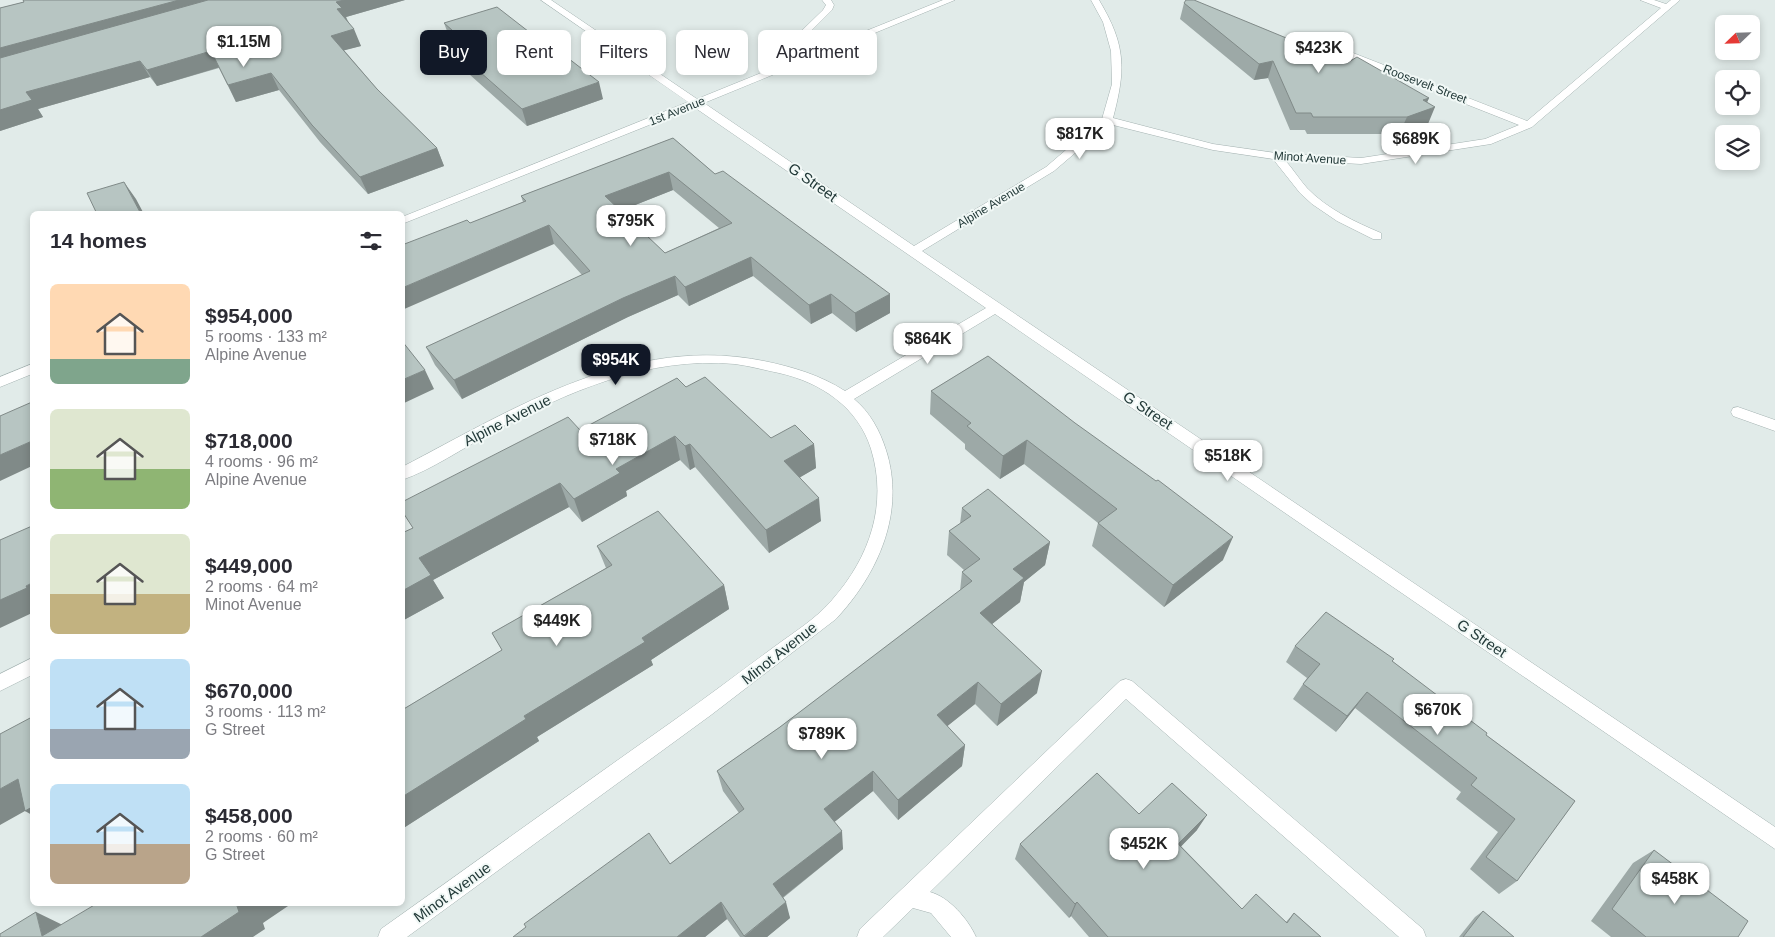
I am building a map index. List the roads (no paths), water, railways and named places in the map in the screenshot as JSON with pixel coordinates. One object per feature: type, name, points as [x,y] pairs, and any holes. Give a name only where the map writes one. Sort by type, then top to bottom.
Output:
[{"type":"street","name":"G Street","points":[[545,0],[1775,839]]},
{"type":"street","points":[[804,30],[827,14],[830,5],[826,0]]},
{"type":"street","name":"1st Avenue","points":[[877,30],[951,0]]},
{"type":"street","points":[[1095,0],[1108,22],[1116,51],[1117,84],[1107,120]]},
{"type":"street","points":[[1644,0],[1672,4]]},
{"type":"street","name":"Minot Avenue","points":[[1107,120],[1163,136],[1213,147],[1276,156],[1361,161],[1486,142],[1528,125],[1672,4]]},
{"type":"street","name":"Roosevelt Street","points":[[1322,44],[1528,125]]},
{"type":"street","name":"1st Avenue","points":[[405,220],[764,75]]},
{"type":"street","name":"Alpine Avenue","points":[[914,251],[1050,169],[1107,120]]},
{"type":"street","points":[[1276,156],[1288,167],[1307,194],[1344,221],[1377,236]]},
{"type":"street","points":[[846,397],[995,308]]},
{"type":"street","name":"Alpine Avenue","points":[[405,472],[567,389],[627,367],[688,358],[746,361],[799,374],[846,397]]},
{"type":"street","points":[[0,382],[30,370]]},
{"type":"street","name":"Minot Avenue","points":[[389,937],[720,698],[807,633],[841,602],[872,556],[883,522],[887,482],[882,458],[870,425],[846,397]]},
{"type":"street","points":[[1738,412],[1775,426]]},
{"type":"street","points":[[0,683],[30,667]]},
{"type":"street","points":[[868,937],[912,897],[1126,687],[1416,937]]},
{"type":"street","points":[[912,897],[937,904],[965,937]]}]
